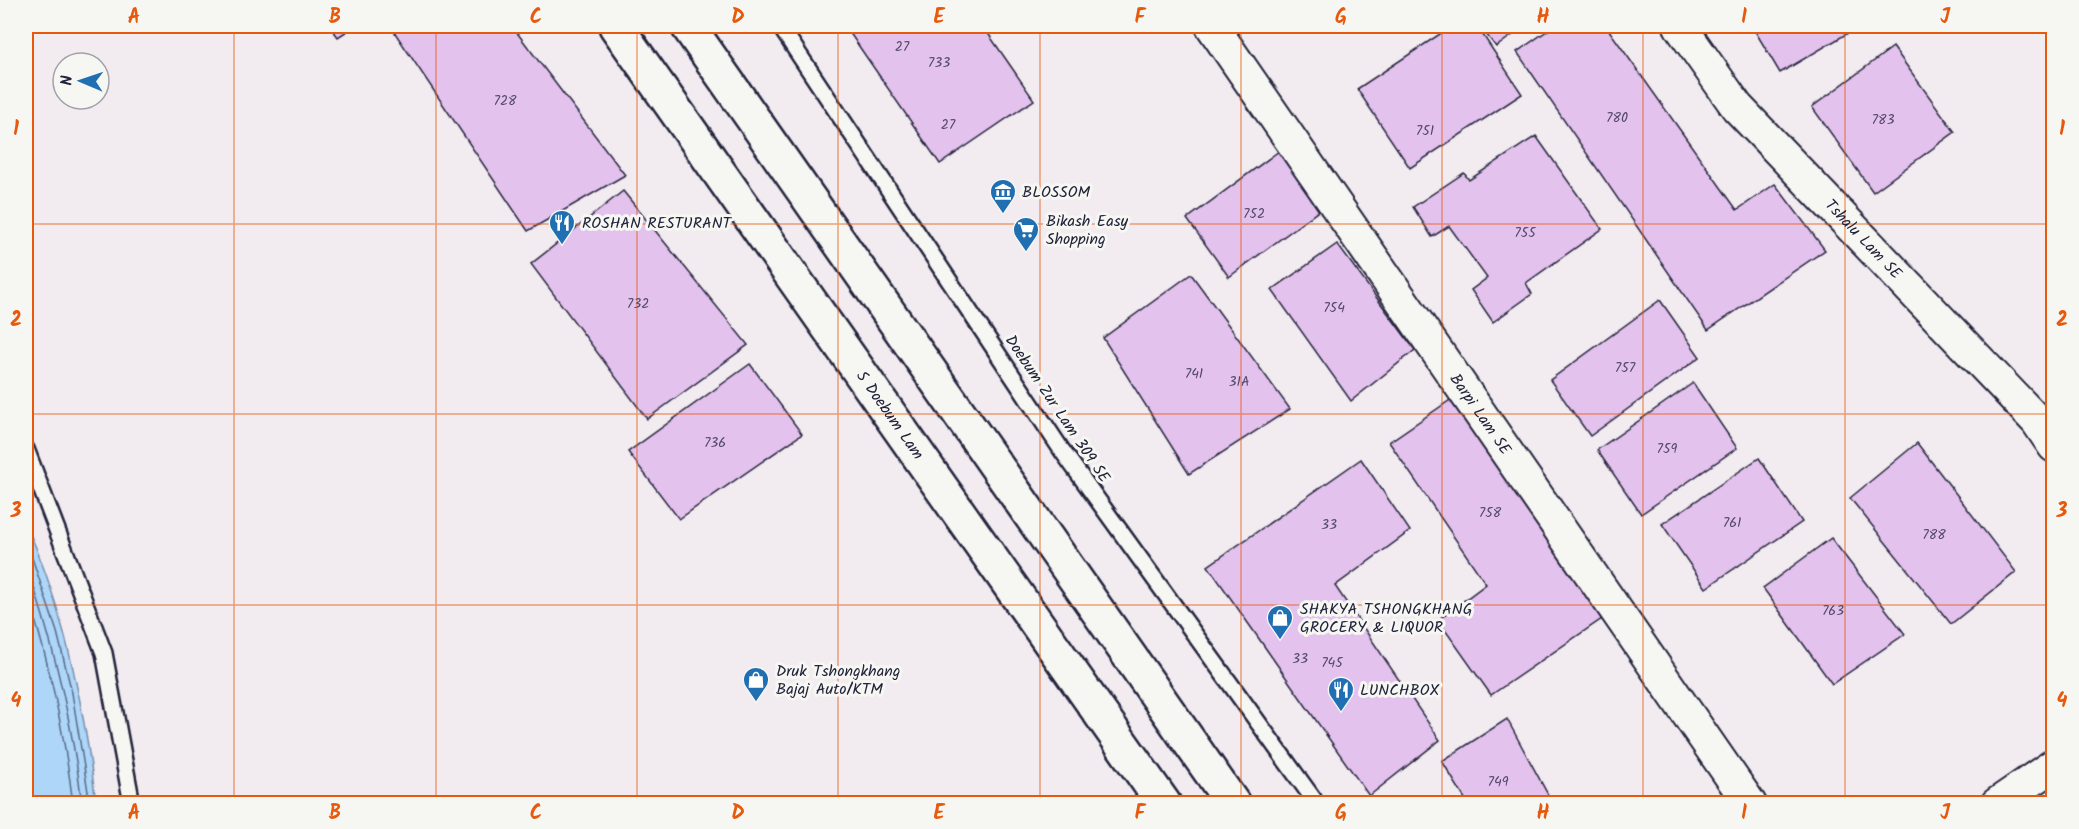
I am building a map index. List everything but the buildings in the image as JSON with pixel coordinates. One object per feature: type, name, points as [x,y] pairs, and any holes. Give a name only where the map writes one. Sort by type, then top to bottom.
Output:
[{"type":"highway","name":"S Doebum Lam","points":[[616,26],[1164,804]]},
{"type":"highway","points":[[688,26],[1233,804]]},
{"type":"street","name":"Barpi Lam SE","points":[[1212,26],[1750,804]]},
{"type":"street","name":"Tshalu Lam SE","points":[[1680,26],[1737,107],[2048,433]]},
{"type":"street","points":[[1997,804],[2054,765]]},
{"type":"lane","name":"Doebum Zur Lam 309 SE","points":[[780,26],[1063,452],[1317,804]]},
{"type":"lane","points":[[26,449],[104,653],[132,804]]},
{"type":"water","points":[[26,524],[51,591],[71,661],[86,733],[96,803],[26,803]]},
{"type":"place","name":"BLOSSOM","points":[[1003,215]]},
{"type":"place","name":"ROSHAN RESTURANT","points":[[562,246]]},
{"type":"place","name":"Bikash Easy Shopping","points":[[1026,253]]},
{"type":"place","name":"SHAKYA TSHONGKHANG GROCERY & LIQUOR","points":[[1280,641]]},
{"type":"place","name":"Druk Tshongkhang Bajaj Auto/KTM","points":[[756,703]]},
{"type":"place","name":"LUNCHBOX","points":[[1341,713]]}]
